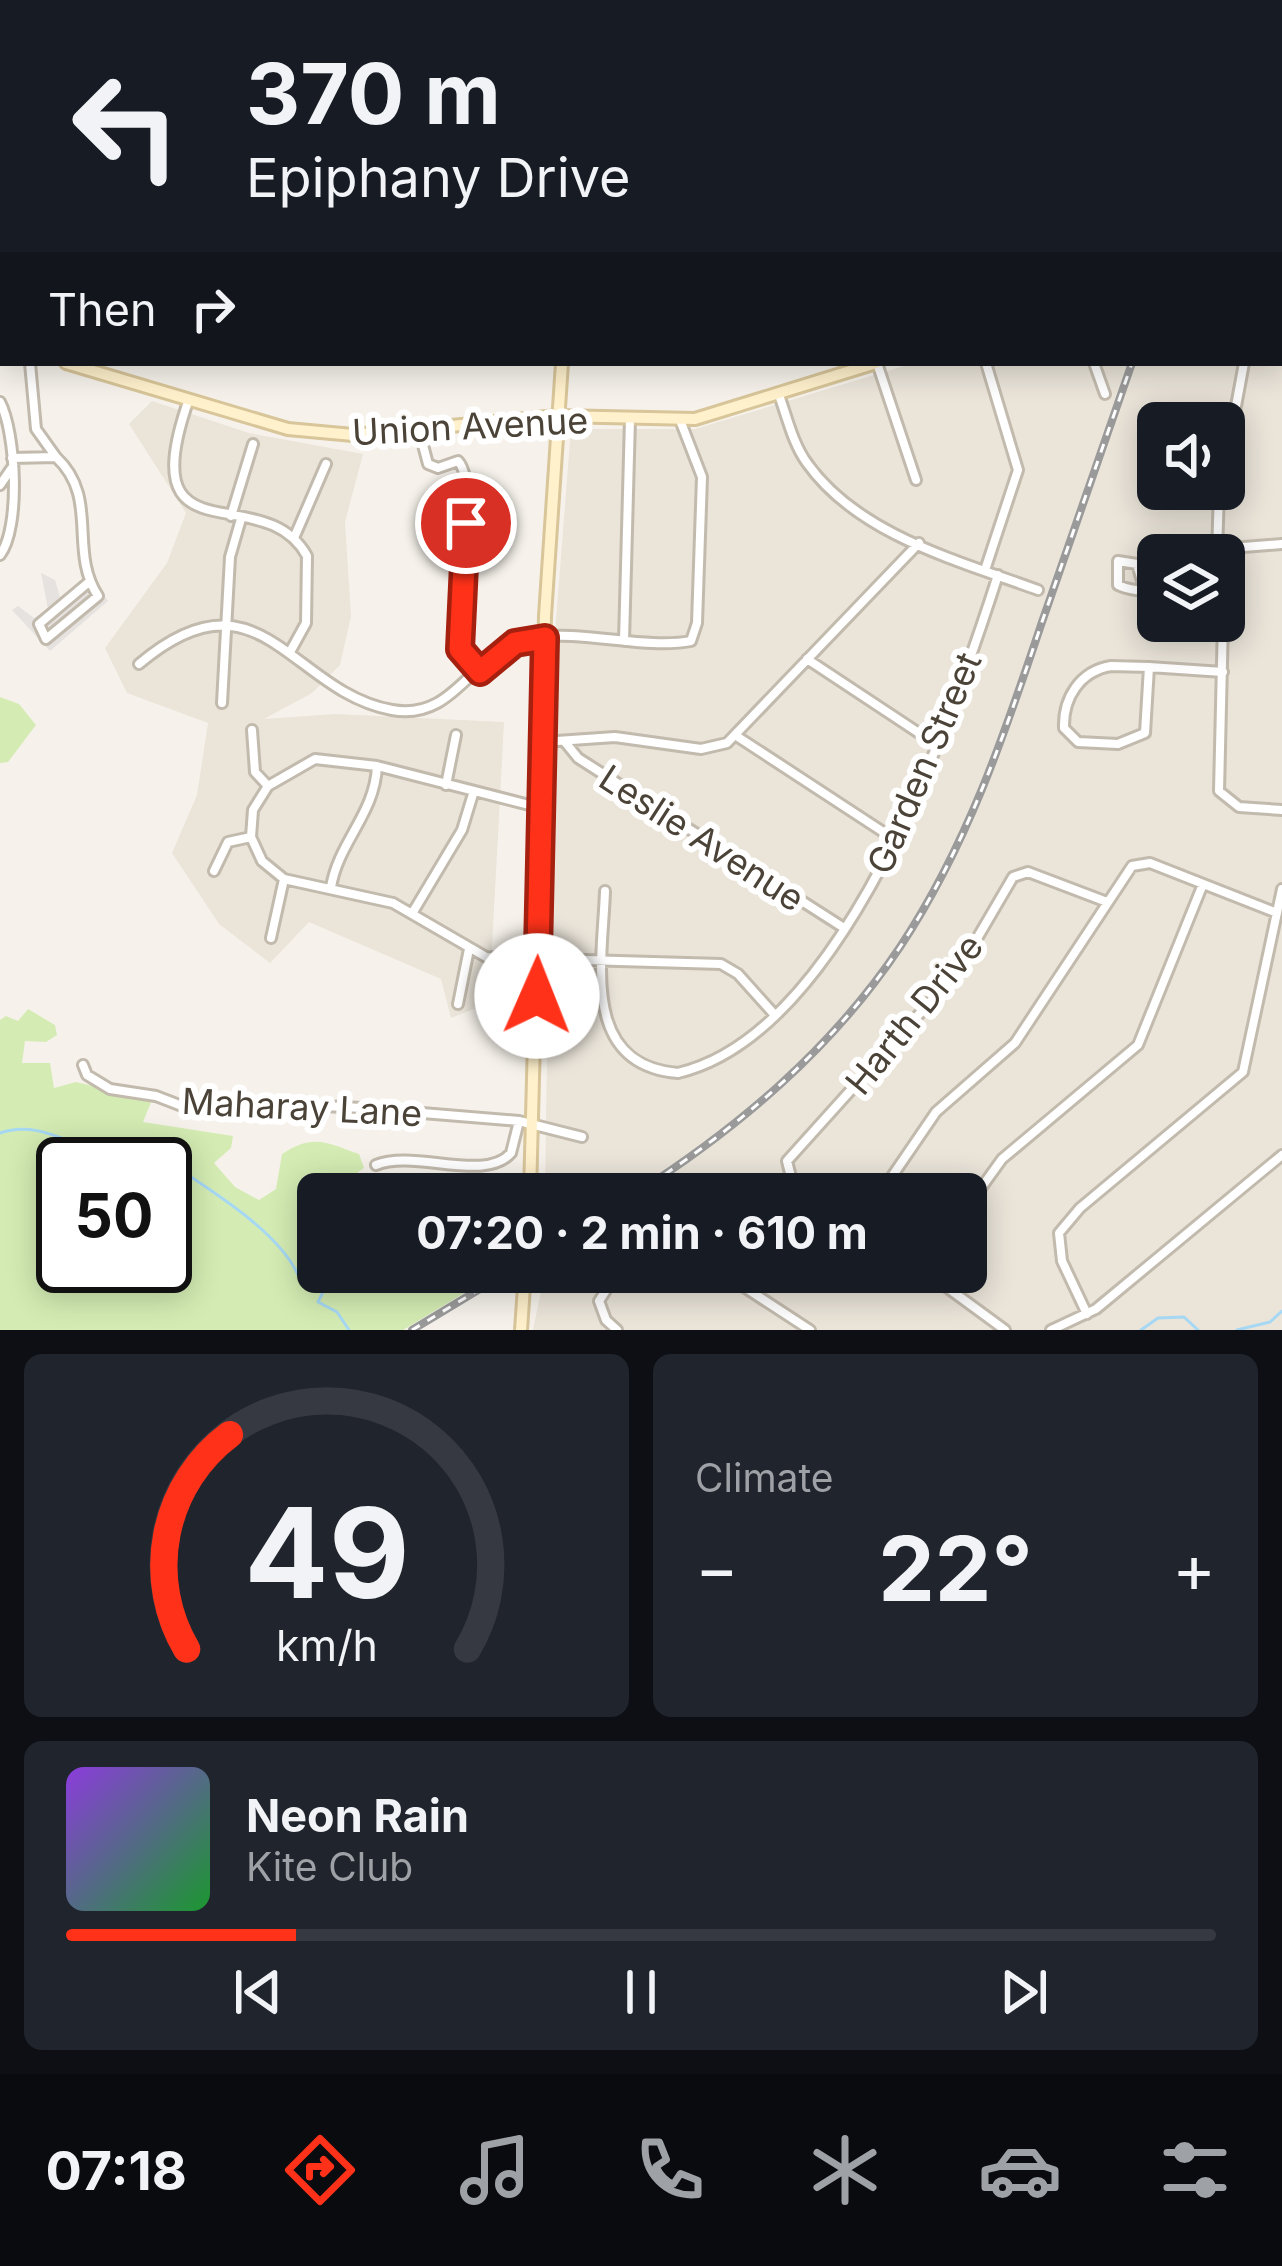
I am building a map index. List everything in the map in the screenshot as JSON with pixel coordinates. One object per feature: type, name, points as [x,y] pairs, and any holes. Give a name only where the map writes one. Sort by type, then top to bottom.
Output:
[{"type":"main road","name":"Union Avenue","points":[[76,366],[323,434],[558,416],[680,420],[867,366]]},
{"type":"main road","points":[[531,1173],[545,638],[562,366]]},
{"type":"main road","points":[[521,1330],[524,1293]]},
{"type":"street","points":[[30,366],[36,429],[82,496],[82,558],[97,599],[46,639],[38,624],[89,582]]},
{"type":"street","points":[[877,366],[916,480]]},
{"type":"street","points":[[986,570],[1018,470],[987,366]]},
{"type":"street","points":[[1095,366],[1105,394]]},
{"type":"street","points":[[1237,402],[1243,366]]},
{"type":"street","points":[[779,395],[800,453],[821,480],[868,519],[1038,590]]},
{"type":"street","points":[[189,399],[170,460],[175,484],[192,503],[294,538],[310,571],[306,623],[290,652]]},
{"type":"street","points":[[0,402],[11,429],[12,462],[8,543],[0,555]]},
{"type":"street","points":[[624,641],[630,419]]},
{"type":"street","points":[[140,664],[175,638],[226,626],[255,631],[361,698],[390,710],[434,705],[515,643],[545,638],[684,643],[694,638],[702,477],[680,420]]},
{"type":"street","points":[[418,430],[428,464],[438,468],[458,461],[464,469],[467,513],[457,640],[480,672]]},
{"type":"street","points":[[222,703],[230,557],[253,444]]},
{"type":"street","points":[[12,462],[56,457]]},
{"type":"street","points":[[10,508],[0,490],[12,462]]},
{"type":"street","points":[[294,538],[326,464]]},
{"type":"street","points":[[542,742],[615,737],[701,748],[737,736],[919,542]]},
{"type":"street","points":[[1245,549],[1282,544]]},
{"type":"street","points":[[1118,561],[1137,564],[1144,591],[1118,585],[1118,561]]},
{"type":"street","name":"Garden Street","points":[[605,891],[602,1008],[608,1032],[619,1045],[660,1070],[677,1073],[698,1066],[773,1013],[844,928],[897,842],[940,747],[998,575]]},
{"type":"street","points":[[1223,642],[1219,791],[1239,807],[1282,810]]},
{"type":"street","points":[[807,659],[940,747]]},
{"type":"street","points":[[1149,668],[1142,736],[1097,744],[1070,736],[1063,721],[1067,705],[1088,674],[1111,666],[1149,668],[1223,672]]},
{"type":"street","points":[[252,730],[255,772],[268,786]]},
{"type":"street","points":[[446,785],[456,736]]},
{"type":"street","points":[[737,736],[897,842]]},
{"type":"street","name":"Leslie Avenue","points":[[565,742],[578,758],[844,928]]},
{"type":"street","points":[[541,808],[377,766],[315,759],[268,786],[253,811],[250,837],[262,861],[284,879],[331,886],[413,912],[469,949],[502,960],[721,964],[738,974],[773,1013]]},
{"type":"street","points":[[331,886],[338,857],[374,800],[377,766]]},
{"type":"street","points":[[413,912],[462,830],[473,794]]},
{"type":"street","points":[[214,871],[228,842],[250,837]]},
{"type":"street","points":[[894,1173],[935,1112],[1015,1043],[1136,863],[1150,862],[1277,913]]},
{"type":"street","name":"Harth Drive","points":[[790,1173],[787,1160],[958,971],[1013,877],[1028,872],[1108,902]]},
{"type":"street","points":[[271,938],[284,879]]},
{"type":"street","points":[[987,1180],[1002,1159],[1138,1045],[1200,883]]},
{"type":"street","points":[[1087,1315],[1062,1261],[1062,1226],[1240,1076],[1278,931],[1282,889]]},
{"type":"street","points":[[458,1004],[469,949]]},
{"type":"street","name":"Maharay Lane","points":[[83,1065],[87,1076],[110,1089],[156,1096],[187,1108],[232,1101],[519,1121],[582,1136]]},
{"type":"street","points":[[376,1165],[398,1159],[491,1166],[512,1153],[519,1121]]},
{"type":"street","points":[[1051,1330],[1087,1315],[1282,1155]]},
{"type":"street","points":[[604,1293],[599,1301],[617,1330]]},
{"type":"street","points":[[753,1293],[810,1330]]},
{"type":"street","points":[[955,1293],[1005,1330]]},
{"type":"shaded area","points":[[904,366],[1282,366],[1282,1330],[533,1330],[541,1293],[987,1293],[987,1173],[545,1173],[553,659],[571,429],[695,429]]},
{"type":"shaded area","points":[[152,401],[249,433],[363,454],[345,522],[351,616],[340,665],[312,693],[264,719],[335,714],[504,722],[489,1003],[451,1018],[441,979],[309,922],[270,963],[219,924],[172,853],[197,795],[208,723],[127,693],[105,648],[167,563],[186,513],[129,424]]},
{"type":"shaded area","points":[[41,573],[55,580],[60,597],[90,575],[108,601],[50,651],[12,610],[18,606],[34,618],[48,609]]},
{"type":"green space","points":[[0,697],[19,704],[36,725],[8,762],[0,763]]},
{"type":"green space","points":[[28,1009],[55,1025],[57,1035],[46,1042],[25,1041],[22,1063],[50,1063],[54,1088],[76,1082],[152,1100],[143,1122],[233,1136],[231,1148],[214,1163],[235,1187],[259,1200],[276,1189],[282,1154],[293,1148],[320,1142],[359,1154],[364,1168],[357,1173],[297,1173],[297,1293],[464,1293],[403,1330],[0,1330],[0,1020],[6,1016],[18,1021]]},
{"type":"waterway","points":[[0,1133],[31,1130],[58,1137]]},
{"type":"waterway","points":[[192,1178],[263,1230],[298,1275],[317,1281],[323,1292],[318,1302],[337,1312],[349,1330]]},
{"type":"waterway","points":[[1237,1330],[1270,1322],[1282,1311]]},
{"type":"waterway","points":[[1141,1330],[1158,1318],[1184,1317],[1198,1330]]},
{"type":"railway","points":[[665,1173],[746,1114],[813,1053],[873,984],[924,909],[998,748],[1131,366]]},
{"type":"railway","points":[[412,1330],[473,1293]]},
{"type":"route","points":[[466,523],[460,649],[480,672],[515,643],[545,638],[537,996]]}]
